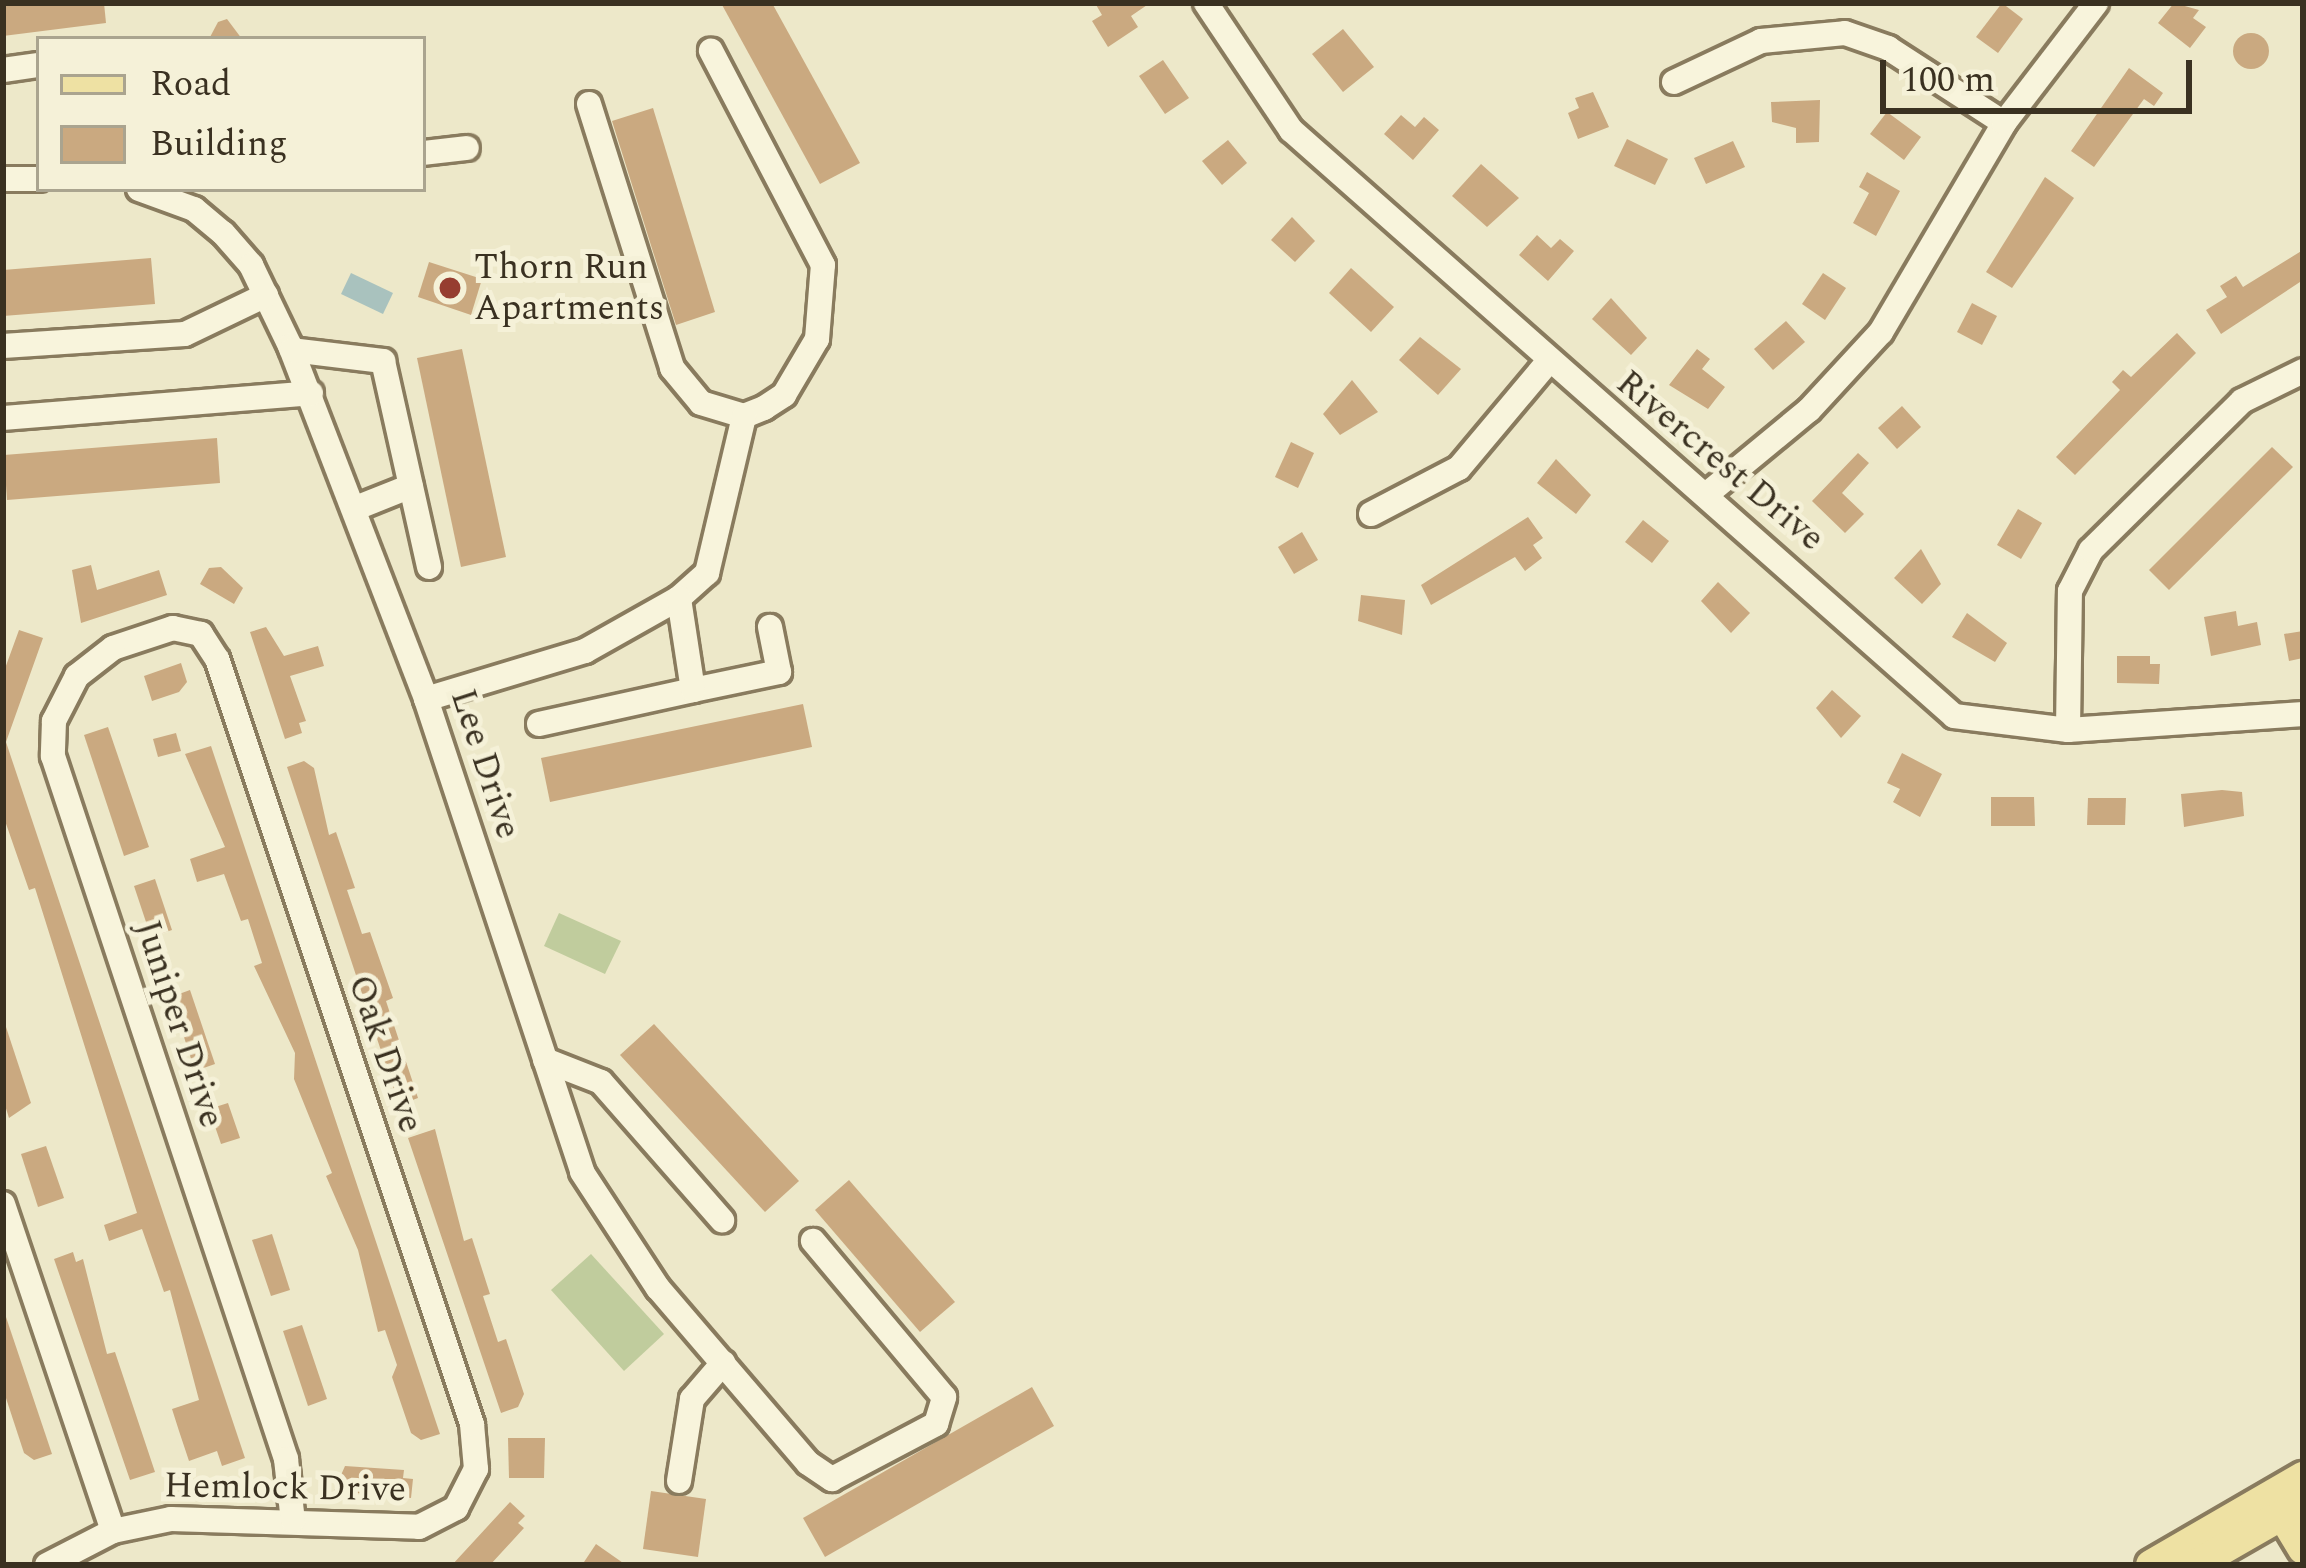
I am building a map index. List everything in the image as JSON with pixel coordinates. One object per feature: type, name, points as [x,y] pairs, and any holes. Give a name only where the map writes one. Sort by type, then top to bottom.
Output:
[{"type":"main road","points":[[2195,1565],[2285,1505],[2303,1477]]},
{"type":"main road","points":[[2285,1505],[2303,1550]]},
{"type":"main road","points":[[2151,1565],[2285,1505]]},
{"type":"street","name":"Rivercrest Drive","points":[[1206,3],[1291,130],[1547,363],[1708,494],[1954,716],[2068,730],[2303,714]]},
{"type":"street","points":[[1708,494],[1809,410],[1881,332],[2004,123],[2096,3]]},
{"type":"street","points":[[1674,82],[1761,41],[1845,33],[1888,48],[2004,123]]},
{"type":"street","points":[[589,104],[672,368],[701,403],[744,416],[784,395],[799,376],[817,339],[823,265],[711,51]]},
{"type":"street","points":[[3,70],[36,65]]},
{"type":"street","points":[[426,153],[467,148]]},
{"type":"street","points":[[3,179],[36,179]]},
{"type":"street","name":"Lee Drive","points":[[148,192],[194,209],[251,265],[292,350],[426,699],[582,1172],[613,1228],[808,1463],[832,1479],[943,1413],[935,1380],[812,1241]]},
{"type":"street","points":[[194,209],[209,192]]},
{"type":"street","points":[[3,346],[185,334],[266,295]]},
{"type":"street","points":[[292,350],[383,361],[429,567]]},
{"type":"street","points":[[1371,514],[1459,468],[1547,363]]},
{"type":"street","points":[[2068,730],[2071,592],[2091,550],[2242,401],[2303,371]]},
{"type":"street","points":[[3,418],[311,393]]},
{"type":"street","points":[[426,699],[586,650],[679,598],[707,573],[744,416]]},
{"type":"street","points":[[356,508],[411,486]]},
{"type":"street","points":[[679,598],[693,690]]},
{"type":"street","points":[[539,724],[779,672],[770,627]]},
{"type":"street","name":"Oak Drive","points":[[192,629],[217,659],[472,1424],[476,1469],[456,1508]]},
{"type":"street","name":"Juniper Drive","points":[[192,629],[127,643],[88,664],[59,706],[53,756],[286,1459],[293,1521]]},
{"type":"street","points":[[545,1060],[601,1082],[722,1220]]},
{"type":"street","points":[[3,1204],[112,1531]]},
{"type":"street","points":[[680,1481],[692,1399],[724,1364]]},
{"type":"street","name":"Hemlock Drive","points":[[47,1565],[112,1531],[195,1516],[402,1529],[456,1508]]},
{"type":"green space","points":[[559,913],[621,941],[605,974],[544,946]]},
{"type":"green space","points":[[591,1254],[664,1334],[624,1371],[551,1290]]},
{"type":"water","points":[[351,273],[393,293],[383,314],[341,294]]},
{"type":"building","points":[[3,3],[104,3],[106,23],[3,36]]},
{"type":"building","points":[[721,3],[772,3],[860,163],[820,184]]},
{"type":"building","points":[[1095,3],[1150,3],[1131,16],[1138,27],[1108,47],[1092,21],[1102,15]]},
{"type":"building","points":[[2002,3],[2023,19],[1998,53],[1976,37]]},
{"type":"building","points":[[2174,3],[2199,10],[2193,18],[2206,27],[2190,48],[2158,23]]},
{"type":"building","points":[[227,19],[240,36],[211,36],[218,22]]},
{"type":"building","points":[[1343,29],[1374,67],[1343,92],[1312,54]]},
{"type":"building","points":[[2251,33],[2264,38],[2269,51],[2264,64],[2251,69],[2238,64],[2233,51],[2238,38]]},
{"type":"building","points":[[1163,60],[1189,98],[1165,114],[1139,76]]},
{"type":"building","points":[[2129,68],[2163,93],[2154,106],[2144,99],[2094,167],[2071,151]]},
{"type":"building","points":[[1593,92],[1609,127],[1578,139],[1568,113],[1579,108],[1575,98]]},
{"type":"building","points":[[1820,100],[1819,142],[1796,143],[1796,128],[1772,122],[1771,102]]},
{"type":"building","points":[[653,108],[715,312],[676,325],[612,121]]},
{"type":"building","points":[[1887,112],[1921,137],[1904,160],[1870,134]]},
{"type":"building","points":[[1401,115],[1415,127],[1424,117],[1439,130],[1413,160],[1384,134]]},
{"type":"building","points":[[1627,139],[1668,159],[1655,185],[1614,166]]},
{"type":"building","points":[[1228,140],[1247,163],[1222,185],[1202,161]]},
{"type":"building","points":[[1733,141],[1745,167],[1706,184],[1694,158]]},
{"type":"building","points":[[1481,164],[1519,198],[1487,227],[1452,196]]},
{"type":"building","points":[[1867,172],[1900,191],[1876,236],[1853,223],[1869,193],[1859,187]]},
{"type":"building","points":[[2045,177],[2074,198],[2012,288],[1986,272]]},
{"type":"building","points":[[1292,217],[1315,241],[1295,262],[1271,240]]},
{"type":"building","points":[[1537,235],[1551,248],[1560,239],[1574,251],[1548,281],[1519,255]]},
{"type":"building","points":[[2303,250],[2303,280],[2221,334],[2206,310],[2227,297],[2220,286],[2236,276],[2243,287]]},
{"type":"building","points":[[151,258],[155,304],[3,316],[3,270]]},
{"type":"building","name":"Thorn Run Apartments","points":[[429,262],[482,279],[471,315],[418,297]]},
{"type":"building","points":[[1351,268],[1394,307],[1371,332],[1329,293]]},
{"type":"building","points":[[1823,273],[1846,288],[1825,320],[1802,304]]},
{"type":"building","points":[[1611,298],[1647,338],[1631,355],[1592,319]]},
{"type":"building","points":[[1972,303],[1997,316],[1982,345],[1957,332]]},
{"type":"building","points":[[1786,321],[1805,342],[1773,370],[1754,349]]},
{"type":"building","points":[[2177,333],[2196,353],[2075,475],[2056,457],[2120,390],[2112,382],[2123,370],[2131,377]]},
{"type":"building","points":[[1420,337],[1461,369],[1438,395],[1399,360]]},
{"type":"building","points":[[462,349],[506,557],[461,567],[417,358]]},
{"type":"building","points":[[1697,349],[1710,359],[1702,369],[1725,387],[1708,409],[1669,385]]},
{"type":"building","points":[[1352,380],[1378,412],[1340,435],[1323,414]]},
{"type":"building","points":[[1902,406],[1921,427],[1897,449],[1878,428]]},
{"type":"building","points":[[217,438],[220,483],[7,500],[4,455]]},
{"type":"building","points":[[1291,442],[1314,453],[1298,488],[1275,477]]},
{"type":"building","points":[[2272,447],[2293,467],[2169,590],[2149,570]]},
{"type":"building","points":[[1858,453],[1869,463],[1842,493],[1864,514],[1845,533],[1812,501]]},
{"type":"building","points":[[1556,459],[1591,495],[1576,514],[1537,483]]},
{"type":"building","points":[[2018,509],[2042,523],[2021,559],[1997,545]]},
{"type":"building","points":[[1528,517],[1543,538],[1533,545],[1542,558],[1525,571],[1515,557],[1431,605],[1421,585]]},
{"type":"building","points":[[1643,520],[1669,541],[1652,563],[1625,542]]},
{"type":"building","points":[[1302,532],[1318,560],[1294,574],[1278,547]]},
{"type":"building","points":[[1921,549],[1941,584],[1922,604],[1894,578]]},
{"type":"building","points":[[91,565],[97,590],[159,570],[167,595],[81,623],[72,570]]},
{"type":"building","points":[[221,567],[243,588],[234,604],[200,584],[209,568]]},
{"type":"building","points":[[1718,582],[1750,613],[1731,633],[1701,601]]},
{"type":"building","points":[[1361,595],[1405,600],[1402,635],[1358,621]]},
{"type":"building","points":[[2236,611],[2238,626],[2257,622],[2261,645],[2211,656],[2204,617]]},
{"type":"building","points":[[1967,613],[2007,643],[1995,662],[1952,637]]},
{"type":"building","points":[[266,627],[284,656],[318,646],[324,666],[290,676],[306,721],[299,723],[302,733],[285,739],[250,632]]},
{"type":"building","points":[[19,630],[43,638],[6,742],[245,1458],[222,1466],[217,1451],[189,1461],[172,1409],[199,1400],[170,1290],[164,1292],[142,1229],[109,1241],[104,1225],[137,1213],[35,888],[29,890],[3,815],[3,674]]},
{"type":"building","points":[[2303,631],[2303,658],[2289,661],[2284,634]]},
{"type":"building","points":[[2117,656],[2150,656],[2150,664],[2160,664],[2159,684],[2117,683]]},
{"type":"building","points":[[181,663],[187,682],[179,692],[152,701],[144,676]]},
{"type":"building","points":[[1832,690],[1861,716],[1841,738],[1816,708]]},
{"type":"building","points":[[803,704],[812,747],[550,802],[541,758]]},
{"type":"building","points":[[108,727],[149,847],[124,856],[84,735]]},
{"type":"building","points":[[176,733],[181,751],[158,757],[153,739]]},
{"type":"building","points":[[211,746],[440,1434],[421,1440],[411,1433],[392,1377],[397,1365],[385,1330],[378,1332],[358,1250],[326,1176],[332,1173],[294,1079],[295,1053],[254,966],[262,963],[248,919],[241,921],[224,874],[197,882],[190,859],[225,847],[185,754]]},
{"type":"building","points":[[1902,753],[1942,774],[1920,817],[1893,802],[1900,789],[1887,783]]},
{"type":"building","points":[[304,761],[314,768],[329,835],[336,832],[355,888],[347,890],[362,934],[370,932],[393,998],[386,1001],[418,1098],[399,1105],[287,767]]},
{"type":"building","points":[[2242,792],[2244,816],[2184,827],[2181,794]]},
{"type":"building","points":[[1991,797],[2034,797],[2035,826],[1991,826]]},
{"type":"building","points":[[2088,798],[2126,798],[2125,825],[2087,825]]},
{"type":"building","points":[[155,879],[172,930],[151,937],[134,886]]},
{"type":"building","points":[[190,990],[215,1064],[195,1071],[171,997]]},
{"type":"building","points":[[654,1024],[799,1181],[765,1212],[620,1055]]},
{"type":"building","points":[[6,1027],[31,1103],[9,1118],[3,1099]]},
{"type":"building","points":[[228,1103],[240,1138],[221,1144],[209,1109]]},
{"type":"building","points":[[435,1129],[464,1241],[472,1238],[490,1294],[483,1296],[498,1342],[506,1339],[524,1394],[518,1407],[501,1413],[408,1138]]},
{"type":"building","points":[[46,1146],[64,1198],[38,1207],[21,1154]]},
{"type":"building","points":[[849,1180],[955,1302],[920,1332],[815,1210]]},
{"type":"building","points":[[272,1234],[290,1290],[271,1296],[252,1240]]},
{"type":"building","points":[[73,1252],[76,1262],[83,1259],[107,1354],[115,1352],[155,1472],[130,1480],[54,1259]]},
{"type":"building","points":[[6,1317],[52,1454],[34,1460],[24,1453],[3,1389]]},
{"type":"building","points":[[302,1325],[327,1399],[308,1406],[283,1331]]},
{"type":"building","points":[[1032,1387],[1054,1426],[825,1557],[803,1518]]},
{"type":"building","points":[[508,1438],[545,1438],[544,1478],[509,1478]]},
{"type":"building","points":[[345,1466],[404,1470],[403,1478],[413,1479],[411,1498],[334,1491]]},
{"type":"building","points":[[651,1491],[706,1499],[698,1557],[643,1549]]},
{"type":"building","points":[[510,1502],[525,1516],[518,1523],[524,1528],[490,1565],[452,1565]]},
{"type":"building","points":[[596,1544],[626,1565],[582,1565]]},
{"type":"place","name":"Thorn Run Apartments","points":[[450,288]]}]
